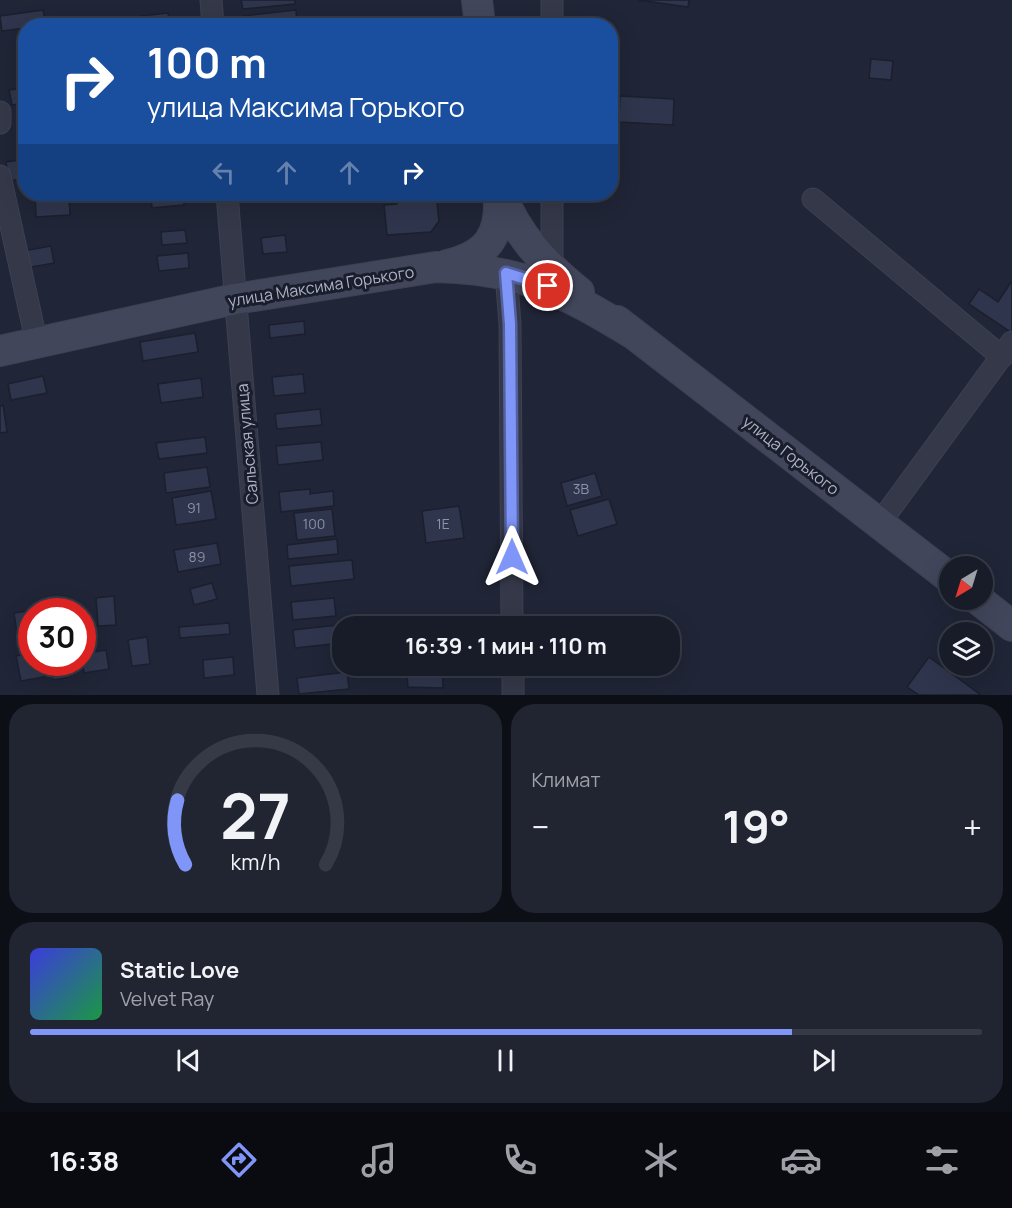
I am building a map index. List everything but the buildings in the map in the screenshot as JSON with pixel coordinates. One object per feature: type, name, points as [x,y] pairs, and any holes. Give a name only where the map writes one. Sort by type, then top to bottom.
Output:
[{"type":"main road","points":[[477,0],[479,18]]},
{"type":"main road","points":[[436,267],[463,261],[480,251],[494,236],[500,216],[500,201]]},
{"type":"main road","points":[[503,201],[528,245],[552,268],[632,333]]},
{"type":"main road","name":"улица Максима Горького","points":[[0,351],[236,299],[436,267],[506,273],[548,286],[632,333]]},
{"type":"main road","name":"улица Горького","points":[[632,333],[939,570]]},
{"type":"main road","points":[[992,610],[1012,626]]},
{"type":"street","points":[[211,0],[212,18]]},
{"type":"street","points":[[552,0],[552,18]]},
{"type":"street","points":[[0,112],[0,123]]},
{"type":"street","points":[[0,176],[37,344]]},
{"type":"street","points":[[813,199],[1007,350],[879,524]]},
{"type":"street","name":"Сальская улица","points":[[228,201],[268,695]]},
{"type":"street","points":[[552,201],[552,268]]},
{"type":"street","points":[[506,273],[510,324],[513,616]]},
{"type":"street","points":[[513,676],[513,695]]},
{"type":"route","points":[[512,557],[510,324],[506,273],[548,286]]}]
